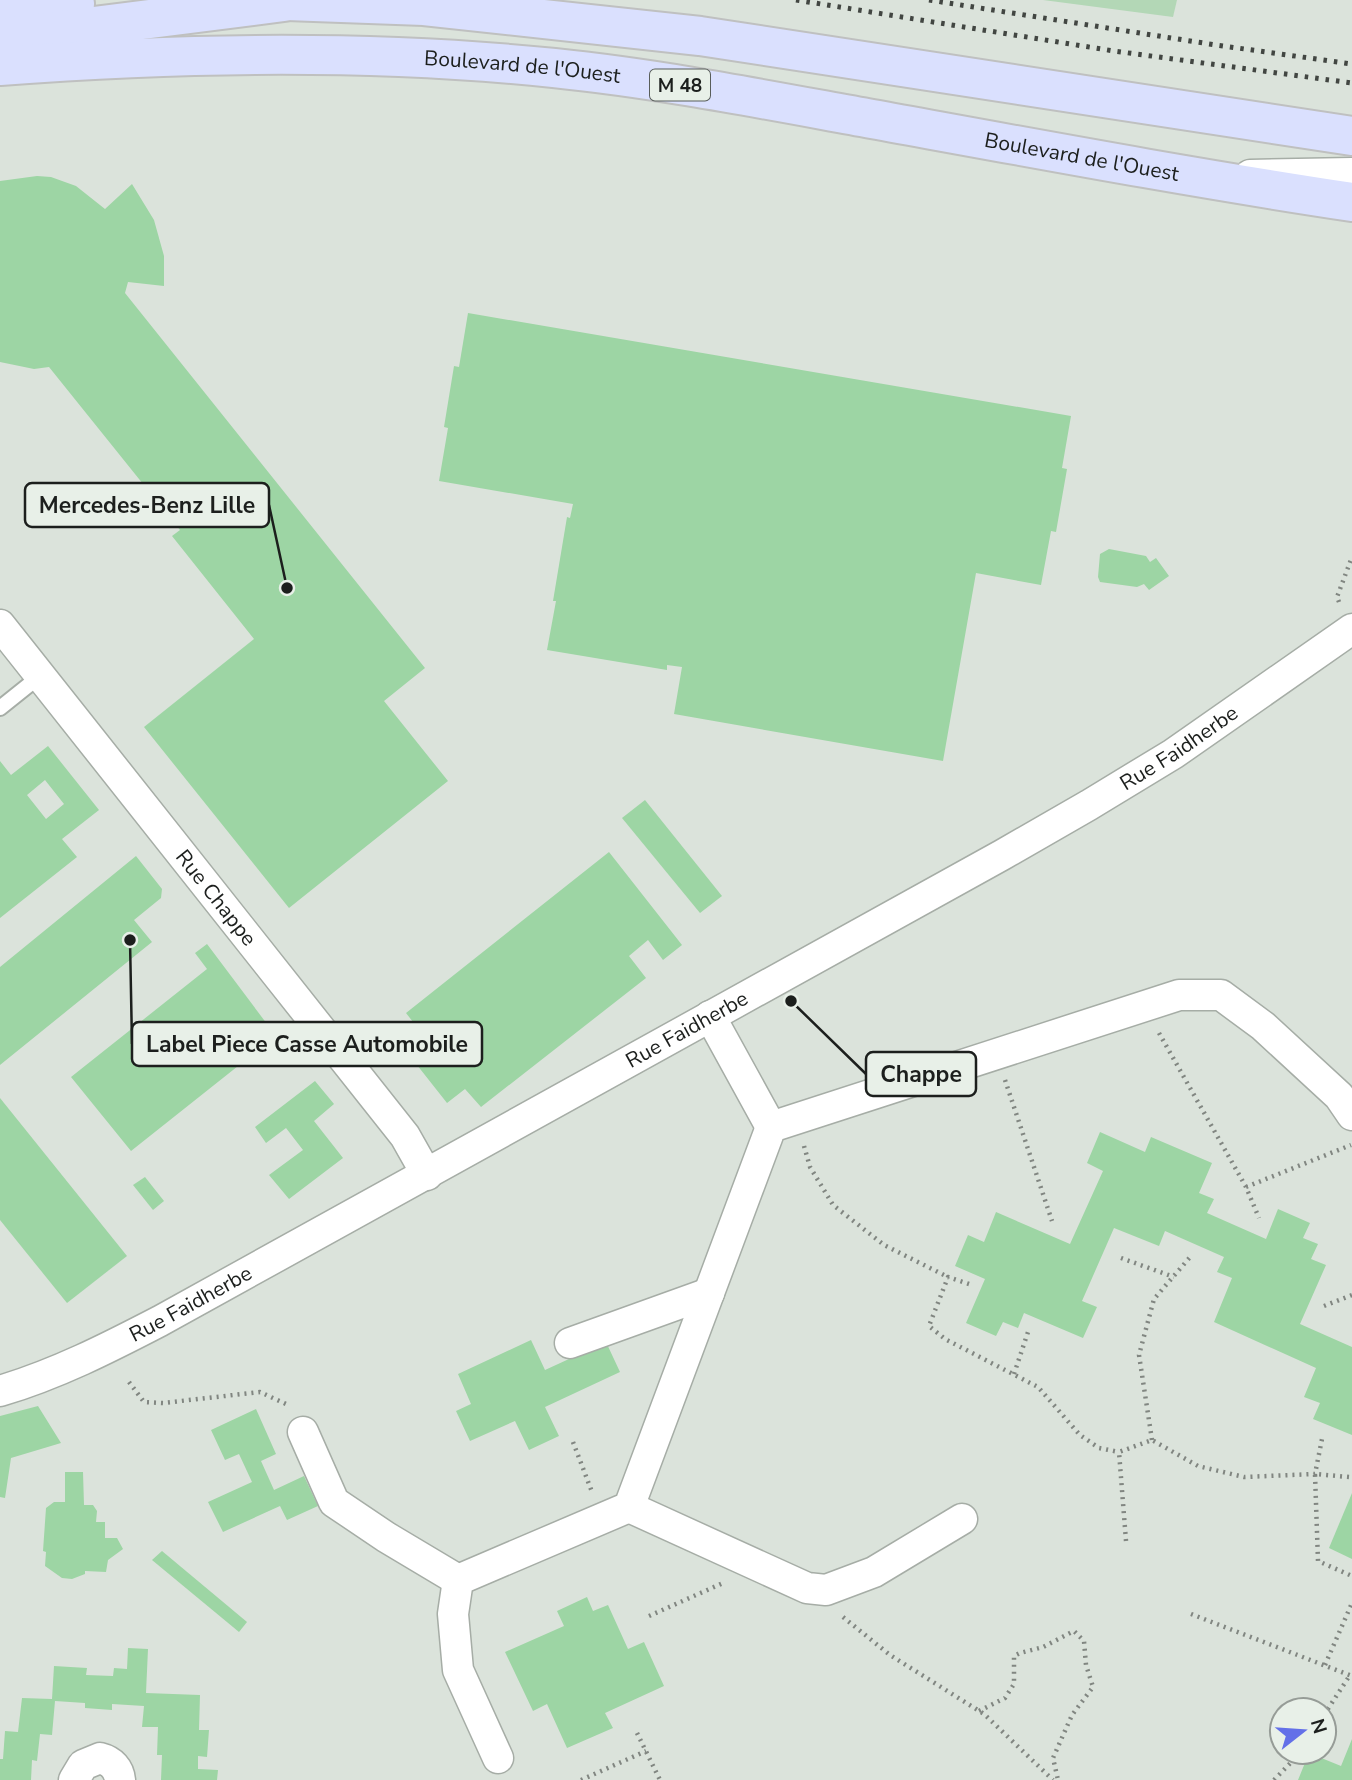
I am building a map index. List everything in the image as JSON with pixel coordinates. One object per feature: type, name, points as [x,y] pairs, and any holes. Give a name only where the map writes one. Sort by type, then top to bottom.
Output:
[{"type":"main road","points":[[0,10],[151,0]]},
{"type":"main road","name":"M 48","points":[[259,0],[457,9],[700,36],[1352,136]]},
{"type":"main road","points":[[0,38],[296,1]]},
{"type":"main road","name":"Boulevard de l'Ouest","points":[[0,66],[165,55],[246,54],[494,62],[656,81],[1352,202]]},
{"type":"main road","points":[[1300,195],[1352,217]]},
{"type":"street","name":"Boulevard de l'Ouest","points":[[1205,178],[1352,173]]},
{"type":"street","name":"Rue Chappe","points":[[0,625],[392,1119],[405,1136],[426,1175]]},
{"type":"street","name":"Rue Faidherbe","points":[[0,1391],[45,1377],[113,1346],[426,1175],[1089,805],[1173,754],[1350,630]]},
{"type":"street","points":[[616,1513],[783,1123],[1179,995],[1221,995],[1263,1026],[1339,1096],[1352,1115]]},
{"type":"street","points":[[710,1016],[783,1123]]},
{"type":"street","points":[[570,1343],[709,1293]]},
{"type":"street","points":[[303,1432],[334,1502],[458,1580]]},
{"type":"street","points":[[458,1580],[616,1513],[807,1588],[827,1590],[874,1572],[962,1518]]},
{"type":"street","points":[[458,1580],[453,1615],[458,1670],[498,1758]]},
{"type":"street","points":[[74,1780],[83,1765],[100,1758],[117,1769],[120,1780]]},
{"type":"lane","points":[[0,708],[40,676]]},
{"type":"path","points":[[1350,630],[1337,597],[1352,557]]},
{"type":"path","points":[[1143,1005],[1246,1187],[1259,1218]]},
{"type":"path","points":[[996,1053],[1052,1221]]},
{"type":"path","points":[[783,1123],[833,1205],[884,1245],[948,1277],[969,1284]]},
{"type":"path","points":[[1246,1187],[1352,1145]]},
{"type":"path","points":[[1152,1440],[1139,1355],[1154,1298],[1191,1256]]},
{"type":"path","points":[[1121,1258],[1174,1278]]},
{"type":"path","points":[[948,1277],[929,1326],[945,1339],[1038,1387],[1080,1435],[1099,1448],[1119,1452],[1152,1440],[1198,1466],[1244,1477],[1315,1474],[1349,1477]]},
{"type":"path","points":[[1324,1306],[1352,1295]]},
{"type":"path","points":[[1014,1374],[1029,1329]]},
{"type":"path","points":[[130,1382],[144,1402],[163,1403],[260,1392],[286,1404],[303,1432]]},
{"type":"path","points":[[1322,1439],[1315,1474],[1318,1561],[1352,1576]]},
{"type":"path","points":[[573,1442],[616,1513]]},
{"type":"path","points":[[1119,1452],[1126,1541]]},
{"type":"path","points":[[649,1616],[759,1567]]},
{"type":"path","points":[[807,1588],[890,1655],[978,1711],[1056,1780]]},
{"type":"path","points":[[1325,1665],[1352,1603]]},
{"type":"path","points":[[1191,1614],[1351,1675],[1337,1696]]},
{"type":"path","points":[[978,1711],[1005,1698],[1014,1684],[1014,1657],[1043,1647],[1074,1630],[1084,1641],[1086,1665],[1093,1688],[1072,1715],[1053,1758],[1056,1780]]},
{"type":"path","points":[[637,1733],[660,1780]]},
{"type":"path","points":[[581,1780],[646,1751]]},
{"type":"path","points":[[1273,1780],[1287,1766]]},
{"type":"green space","points":[[1043,0],[1177,0],[1173,17]]},
{"type":"building","points":[[51,177],[76,186],[105,209],[132,184],[154,220],[164,256],[164,286],[128,282],[125,293],[425,668],[384,701],[448,781],[289,908],[144,727],[254,639],[172,536],[180,530],[49,367],[34,369],[0,362],[0,181]]},
{"type":"building","points":[[468,313],[1071,416],[1062,468],[1067,469],[1056,532],[1051,531],[1041,585],[976,573],[943,761],[674,714],[682,667],[667,665],[667,670],[547,650],[567,517],[570,518],[573,504],[439,481],[454,366],[459,367]]},
{"type":"building","points":[[1109,549],[1146,556],[1150,562],[1156,558],[1169,576],[1149,590],[1144,584],[1137,587],[1100,582],[1100,554]]},
{"type":"building","points":[[48,746],[99,810],[62,839],[77,857],[0,918],[0,761],[11,775]],"holes":[[[45,780],[64,804],[46,819],[27,795]]]},
{"type":"building","points":[[645,800],[722,896],[700,913],[622,818]]},
{"type":"building","points":[[609,852],[682,945],[663,960],[648,940],[629,956],[646,978],[481,1107],[465,1089],[447,1103],[402,1046],[420,1031],[406,1013]]},
{"type":"building","points":[[136,856],[162,889],[161,898],[134,920],[152,942],[0,1065],[0,967]]},
{"type":"building","points":[[207,944],[276,1036],[131,1151],[71,1077],[207,969],[195,953]]},
{"type":"building","points":[[315,1081],[334,1104],[314,1121],[343,1158],[289,1199],[269,1175],[303,1150],[286,1128],[266,1143],[255,1127]]},
{"type":"building","points":[[0,1098],[127,1256],[67,1303],[0,1220]]},
{"type":"building","points":[[1100,1132],[1145,1152],[1151,1137],[1212,1163],[1199,1193],[1214,1199],[1207,1213],[1266,1239],[1278,1209],[1310,1223],[1303,1238],[1318,1244],[1311,1259],[1326,1265],[1300,1324],[1352,1347],[1352,1435],[1313,1419],[1320,1403],[1304,1397],[1316,1368],[1214,1322],[1232,1278],[1217,1272],[1224,1257],[1165,1231],[1159,1246],[1114,1228],[1082,1301],[1097,1307],[1083,1338],[1024,1313],[1018,1328],[1003,1322],[996,1336],[966,1323],[985,1279],[955,1266],[968,1235],[984,1242],[996,1212],[1070,1244],[1103,1171],[1087,1163]]},
{"type":"building","points":[[145,1177],[164,1201],[153,1210],[133,1185]]},
{"type":"building","points":[[531,1340],[545,1370],[606,1342],[620,1372],[545,1407],[559,1436],[529,1450],[515,1421],[470,1441],[456,1411],[471,1404],[458,1374]]},
{"type":"building","points":[[38,1406],[61,1443],[11,1458],[5,1498],[0,1497],[0,1416]]},
{"type":"building","points":[[256,1409],[276,1454],[261,1461],[274,1490],[304,1476],[318,1506],[287,1520],[280,1506],[223,1532],[208,1502],[252,1482],[239,1454],[225,1460],[211,1430]]},
{"type":"building","points":[[65,1472],[83,1472],[84,1505],[93,1505],[97,1511],[96,1522],[105,1522],[105,1538],[117,1538],[123,1549],[108,1560],[106,1572],[85,1571],[85,1574],[72,1579],[62,1578],[45,1566],[46,1552],[43,1551],[46,1508],[54,1502],[65,1502]]},
{"type":"building","points":[[1352,1493],[1352,1559],[1329,1548]]},
{"type":"building","points":[[162,1551],[247,1622],[239,1632],[152,1560]]},
{"type":"building","points":[[587,1597],[593,1611],[608,1605],[628,1649],[644,1642],[664,1686],[605,1713],[613,1728],[567,1748],[547,1704],[533,1711],[505,1652],[564,1626],[557,1611]]},
{"type":"building","points":[[128,1648],[148,1649],[146,1693],[200,1695],[199,1730],[209,1730],[207,1757],[198,1756],[198,1769],[218,1770],[217,1780],[161,1780],[162,1755],[157,1755],[158,1727],[142,1727],[144,1706],[112,1704],[112,1710],[85,1708],[85,1703],[55,1701],[52,1735],[40,1734],[37,1761],[32,1760],[31,1780],[0,1780],[0,1759],[3,1759],[5,1731],[18,1732],[22,1698],[52,1699],[54,1666],[87,1668],[86,1675],[113,1676],[114,1668],[127,1669]]},
{"type":"building","points":[[1352,1739],[1352,1780],[1298,1780],[1304,1766],[1341,1766]]},
{"type":"railway","points":[[796,0],[1114,51],[1352,83]]},
{"type":"railway","points":[[929,0],[1352,64]]},
{"type":"place","name":"Mercedes-Benz Lille","points":[[287,588]]},
{"type":"place","name":"Label Piece Casse Automobile","points":[[130,940]]},
{"type":"place","name":"Chappe","points":[[791,1001]]}]
